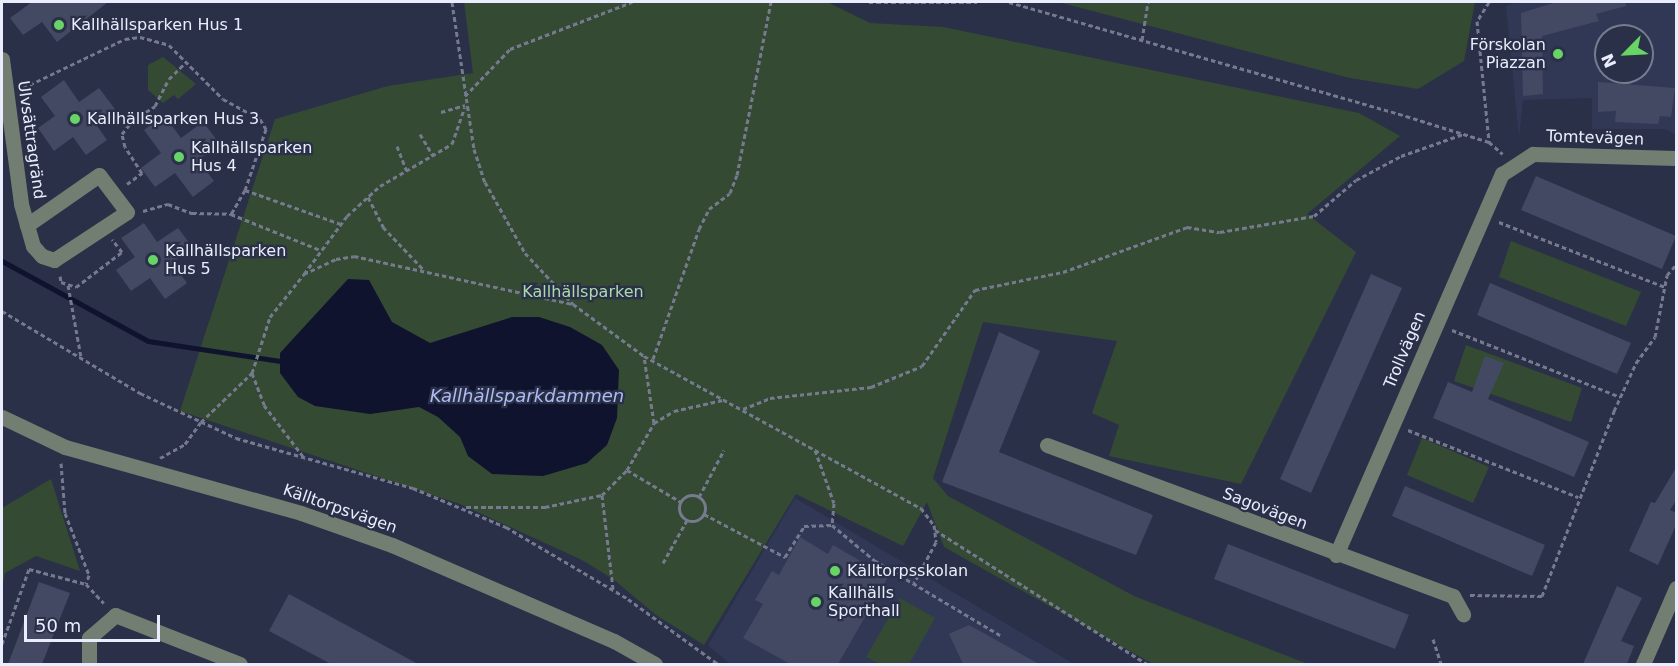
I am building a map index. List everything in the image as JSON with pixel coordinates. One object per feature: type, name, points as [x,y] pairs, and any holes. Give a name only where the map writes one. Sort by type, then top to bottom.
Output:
[{"type":"street","name":"Ulvsättragränd","points":[[2,59],[27,225],[33,246],[42,256],[57,259]]},
{"type":"street","name":"Tomtevägen","points":[[1514,163],[1533,154],[1677,159]]},
{"type":"street","name":"Trollvägen","points":[[1336,555],[1501,176],[1514,163]]},
{"type":"street","name":"Ulvsättragränd","points":[[27,225],[99,175],[127,212]]},
{"type":"street","points":[[57,259],[127,212]]},
{"type":"street","name":"Källtorpsvägen","points":[[2,417],[65,447],[301,513],[392,545],[603,636],[655,664]]},
{"type":"street","name":"Sagovägen","points":[[1047,445],[1336,555],[1453,596]]},
{"type":"street","points":[[1643,664],[1677,588]]},
{"type":"street","points":[[1453,596],[1464,614]]},
{"type":"street","points":[[89,664],[89,638],[115,615],[240,664]]},
{"type":"path","points":[[452,2],[465,105],[474,148],[502,216],[525,253],[573,304],[644,356],[921,508],[929,516],[936,543],[914,583]]},
{"type":"path","points":[[465,97],[510,49],[632,2]]},
{"type":"path","points":[[653,359],[702,222],[709,209],[730,194],[737,175],[771,2]]},
{"type":"path","points":[[869,2],[977,2]]},
{"type":"path","points":[[1009,2],[1489,142],[1514,163]]},
{"type":"path","points":[[1142,40],[1148,2]]},
{"type":"path","points":[[1489,2],[1477,21],[1489,142]]},
{"type":"path","points":[[7,95],[125,39],[156,39],[169,45],[223,99],[264,123],[263,144],[245,190],[231,214]]},
{"type":"path","points":[[113,193],[142,173],[125,147],[122,134],[133,120],[155,106],[169,79],[185,63]]},
{"type":"path","points":[[441,112],[465,105]]},
{"type":"path","points":[[161,455],[185,444],[201,422],[252,373],[270,317],[341,224],[368,197],[406,170],[452,144],[465,105]]},
{"type":"path","points":[[420,134],[433,156]]},
{"type":"path","points":[[743,409],[770,398],[871,387],[922,366],[975,290],[1063,272],[1187,227],[1220,232],[1314,216],[1356,180],[1401,156],[1463,134]]},
{"type":"path","points":[[397,146],[406,170]]},
{"type":"path","points":[[245,190],[341,224]]},
{"type":"path","points":[[368,197],[383,226],[426,272]]},
{"type":"path","points":[[127,212],[141,213],[157,204],[168,204],[192,213],[231,214],[320,250]]},
{"type":"path","points":[[1483,216],[1665,287]]},
{"type":"path","points":[[57,259],[61,282],[69,287],[76,287],[122,252],[104,228]]},
{"type":"path","points":[[304,274],[354,256],[573,304]]},
{"type":"path","points":[[1453,596],[1542,596],[1554,573],[1578,497],[1620,397],[1636,363],[1655,337],[1667,275],[1677,265]]},
{"type":"path","points":[[69,287],[81,357]]},
{"type":"path","points":[[2,311],[140,393],[236,438],[413,489],[464,507],[534,542],[613,590],[718,664]]},
{"type":"path","points":[[1436,323],[1620,397]]},
{"type":"path","points":[[644,356],[654,423]]},
{"type":"path","points":[[252,373],[264,405],[306,460]]},
{"type":"path","points":[[464,507],[545,507],[602,495],[627,470],[654,423],[674,411],[723,400]]},
{"type":"path","points":[[1393,424],[1578,497]]},
{"type":"path","points":[[814,448],[834,503],[832,525]]},
{"type":"path","points":[[699,497],[724,450]]},
{"type":"path","points":[[60,461],[65,513],[89,575],[86,584]]},
{"type":"path","points":[[627,470],[681,502]]},
{"type":"path","points":[[602,495],[613,590]]},
{"type":"path","points":[[687,496],[699,497],[705,503],[704,514],[696,520],[687,520],[680,511],[681,502],[687,496]]},
{"type":"path","points":[[704,514],[785,557],[804,526],[832,525],[874,560],[1000,634]]},
{"type":"path","points":[[663,563],[687,520]]},
{"type":"path","points":[[934,530],[1147,664]]},
{"type":"path","points":[[2,644],[29,569],[86,584],[115,615]]},
{"type":"path","points":[[1433,639],[1441,664]]},
{"type":"shaded area","name":"Förskolan Piazzan","points":[[1517,2],[1676,2],[1676,135],[1665,129],[1592,129],[1592,98],[1523,100],[1519,137],[1506,6]]},
{"type":"shaded area","name":"Källtorpsskolan","points":[[795,498],[1074,664],[730,664],[708,645]]},
{"type":"green space","name":"Kallhällsparken","points":[[464,2],[827,2],[870,23],[943,27],[1359,113],[1400,136],[1307,214],[1356,252],[1241,484],[1109,456],[1119,425],[1092,413],[1117,341],[983,322],[933,478],[948,496],[1134,596],[1308,664],[1153,664],[944,547],[927,502],[903,546],[796,494],[704,645],[656,615],[613,579],[582,560],[460,504],[180,411],[275,119],[388,86],[473,73]]},
{"type":"green space","points":[[1058,2],[1475,2],[1464,61],[1418,89],[1350,78]]},
{"type":"green space","points":[[163,57],[196,84],[178,99],[174,95],[163,103],[148,90],[148,65]]},
{"type":"green space","points":[[1511,241],[1641,292],[1626,326],[1499,277]]},
{"type":"green space","points":[[1466,345],[1582,388],[1571,422],[1454,381]]},
{"type":"green space","points":[[1422,438],[1489,467],[1473,503],[1407,475]]},
{"type":"green space","points":[[51,479],[80,571],[36,556],[5,573],[2,588],[2,508]]},
{"type":"green space","points":[[900,598],[935,618],[909,664],[880,664],[866,657]]},
{"type":"water","name":"Kallhällsparkdammen","points":[[348,279],[369,280],[392,322],[430,343],[512,317],[539,317],[570,327],[602,345],[619,370],[617,418],[607,445],[587,463],[543,476],[492,474],[468,456],[460,437],[438,417],[419,407],[370,414],[315,406],[298,397],[280,373],[280,353]]},
{"type":"building","name":"Kallhällsparken Hus 1","points":[[32,2],[108,2],[57,42],[42,22],[23,35],[10,18]]},
{"type":"building","points":[[1557,2],[1625,2],[1626,6],[1596,14],[1599,21],[1542,36],[1543,94],[1523,96],[1521,13]]},
{"type":"building","name":"Kallhällsparken Hus 3","points":[[64,80],[79,102],[99,88],[115,109],[95,123],[107,140],[86,155],[73,137],[54,151],[38,128],[55,116],[41,97]]},
{"type":"building","points":[[1598,84],[1675,88],[1671,117],[1660,116],[1658,124],[1615,122],[1616,111],[1598,112]]},
{"type":"building","name":"Kallhällsparken Hus 4","points":[[164,115],[181,138],[203,122],[220,144],[198,160],[214,181],[193,197],[175,173],[155,187],[141,168],[161,153],[144,130]]},
{"type":"building","points":[[1536,176],[1676,236],[1662,269],[1521,210]]},
{"type":"building","name":"Kallhällsparken Hus 5","points":[[144,223],[157,242],[178,228],[193,248],[172,263],[187,283],[165,299],[150,278],[131,291],[116,270],[135,257],[121,238]]},
{"type":"building","points":[[1371,274],[1402,288],[1311,493],[1280,479]]},
{"type":"building","points":[[1490,283],[1631,343],[1617,374],[1477,315]]},
{"type":"building","points":[[999,332],[1040,351],[999,452],[1153,515],[1136,555],[942,482]]},
{"type":"building","points":[[1485,356],[1504,363],[1488,399],[1589,442],[1574,477],[1433,418],[1448,382],[1472,392]]},
{"type":"building","points":[[1677,466],[1677,499],[1670,510],[1677,513],[1677,523],[1658,565],[1629,551],[1651,502],[1655,503]]},
{"type":"building","points":[[1405,486],[1545,545],[1532,576],[1392,516]]},
{"type":"building","name":"Kallhälls Sporthall","points":[[800,537],[828,554],[833,545],[888,577],[838,664],[790,664],[743,638],[763,604],[755,600],[772,571],[779,575]]},
{"type":"building","points":[[1228,544],[1409,615],[1395,649],[1214,579]]},
{"type":"building","points":[[39,582],[70,593],[42,664],[8,664]]},
{"type":"building","points":[[1617,586],[1642,598],[1621,641],[1634,646],[1627,664],[1583,664]]},
{"type":"building","points":[[289,594],[418,664],[331,664],[269,631]]},
{"type":"building","points":[[969,625],[1039,664],[963,664],[949,634]]},
{"type":"waterway","points":[[2,261],[148,341],[280,361]]},
{"type":"place","name":"Kallhällsparken Hus 1","points":[[59,25]]},
{"type":"place","name":"Förskolan Piazzan","points":[[1558,54]]},
{"type":"place","name":"Kallhällsparken Hus 3","points":[[75,119]]},
{"type":"place","name":"Kallhällsparken Hus 4","points":[[179,157]]},
{"type":"place","name":"Kallhällsparken Hus 5","points":[[153,260]]},
{"type":"place","name":"Källtorpsskolan","points":[[835,571]]},
{"type":"place","name":"Kallhälls Sporthall","points":[[816,602]]}]
